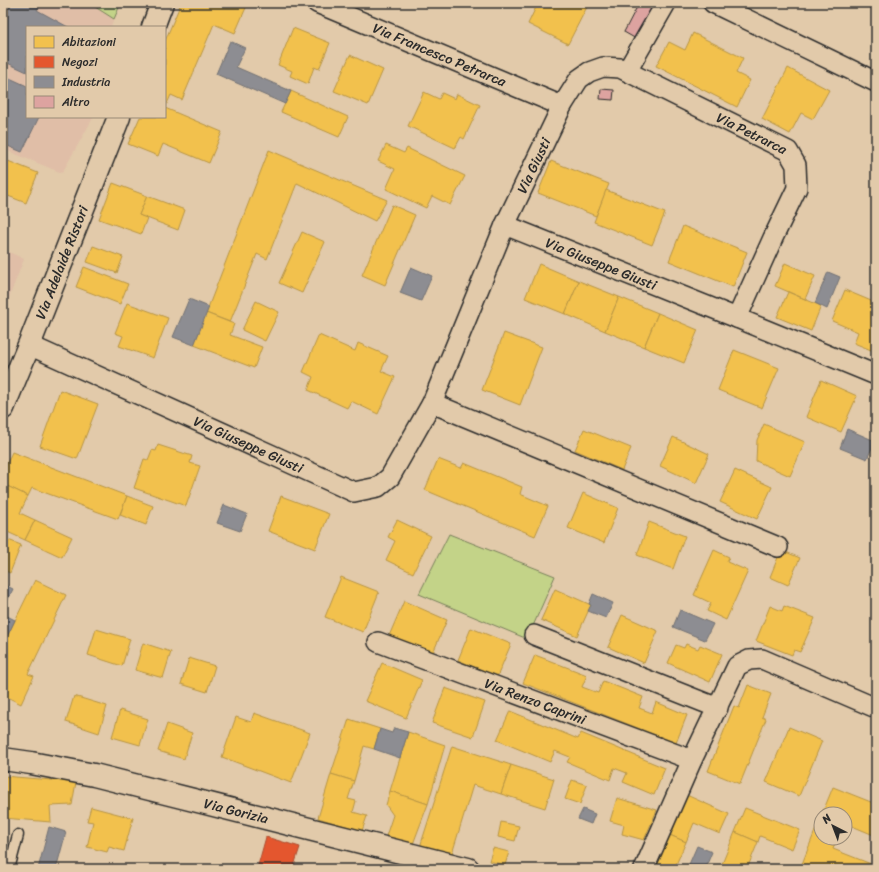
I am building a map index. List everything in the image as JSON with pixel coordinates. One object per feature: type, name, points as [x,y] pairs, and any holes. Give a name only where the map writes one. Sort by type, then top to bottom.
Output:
[{"type":"street","points":[[153,26],[162,3]]},
{"type":"street","name":"Via Francesco Petrarca","points":[[317,3],[562,106]]},
{"type":"street","points":[[627,71],[666,3]]},
{"type":"street","points":[[713,3],[876,82]]},
{"type":"street","name":"Via Petrarca","points":[[562,106],[580,79],[589,72],[603,68],[620,68],[788,151],[796,165],[797,188],[737,318]]},
{"type":"street","name":"Via Giusti","points":[[505,225],[562,106]]},
{"type":"street","name":"Via Adelaide Ristori","points":[[3,408],[119,118]]},
{"type":"street","name":"Via Giuseppe Giusti","points":[[29,345],[354,492],[378,487],[390,477],[432,403],[505,225],[876,375]]},
{"type":"street","points":[[432,403],[778,547]]},
{"type":"street","points":[[534,635],[718,708]]},
{"type":"street","name":"Via Renzo Caprini","points":[[378,642],[692,760]]},
{"type":"street","points":[[644,869],[692,760],[737,666],[749,660],[762,659],[876,708]]},
{"type":"street","name":"Via Gorizia","points":[[3,759],[94,775],[468,869]]},
{"type":"lane","points":[[9,869],[18,835]]},
{"type":"shaded area","points":[[3,3],[89,3],[114,19],[111,26],[26,26],[26,118],[93,118],[62,173],[3,149]]},
{"type":"shaded area","points":[[3,249],[24,259],[3,313]]},
{"type":"green space","points":[[89,3],[121,3],[114,19]]},
{"type":"green space","points":[[449,534],[555,576],[533,626],[525,638],[419,594]]},
{"type":"building: Abitazioni","points":[[181,3],[248,3],[235,33],[214,24],[182,100],[171,95],[166,106],[166,39]]},
{"type":"building: Abitazioni","points":[[545,3],[589,3],[568,44],[528,24],[537,5],[542,8]]},
{"type":"building: Abitazioni","points":[[293,28],[330,43],[319,69],[314,67],[308,84],[290,76],[292,71],[278,65]]},
{"type":"building: Abitazioni","points":[[693,33],[743,58],[736,73],[750,80],[737,107],[656,66],[669,42],[685,50]]},
{"type":"building: Abitazioni","points":[[350,55],[383,70],[368,105],[334,91]]},
{"type":"building: Abitazioni","points":[[788,68],[829,90],[813,119],[801,113],[790,134],[762,119]]},
{"type":"building: Abitazioni","points":[[291,91],[348,117],[339,137],[281,112]]},
{"type":"building: Abitazioni","points":[[424,92],[439,99],[442,93],[455,99],[457,94],[480,105],[464,139],[461,137],[455,148],[408,126]]},
{"type":"building: Abitazioni","points":[[166,108],[222,132],[209,163],[163,144],[158,156],[128,144],[140,118],[166,118]]},
{"type":"building: Abitazioni","points":[[386,145],[404,153],[407,148],[465,176],[450,205],[432,196],[426,208],[386,189],[395,169],[378,161]]},
{"type":"building: Abitazioni","points":[[269,150],[387,200],[375,221],[297,183],[267,259],[257,254],[230,322],[206,313]]},
{"type":"building: Abitazioni","points":[[8,161],[38,173],[26,203],[3,194],[3,174]]},
{"type":"building: Abitazioni","points":[[551,161],[609,184],[596,216],[538,193]]},
{"type":"building: Abitazioni","points":[[113,183],[147,196],[139,215],[147,218],[141,234],[99,219]]},
{"type":"building: Abitazioni","points":[[606,190],[665,213],[652,245],[594,222]]},
{"type":"building: Abitazioni","points":[[147,196],[185,210],[178,230],[139,215]]},
{"type":"building: Abitazioni","points":[[392,205],[415,215],[385,285],[362,275]]},
{"type":"building: Abitazioni","points":[[683,226],[747,252],[733,287],[669,261]]},
{"type":"building: Abitazioni","points":[[302,232],[325,242],[302,293],[279,283]]},
{"type":"building: Abitazioni","points":[[93,246],[123,257],[117,273],[87,262]]},
{"type":"building: Abitazioni","points":[[785,263],[815,276],[805,299],[775,286]]},
{"type":"building: Abitazioni","points":[[539,264],[579,281],[565,314],[525,298]]},
{"type":"building: Abitazioni","points":[[84,267],[128,284],[120,304],[76,287]]},
{"type":"building: Abitazioni","points":[[579,281],[619,297],[605,331],[565,314]]},
{"type":"building: Abitazioni","points":[[845,290],[876,303],[876,352],[854,343],[858,332],[832,321]]},
{"type":"building: Abitazioni","points":[[788,292],[821,306],[811,331],[777,317]]},
{"type":"building: Abitazioni","points":[[619,297],[658,313],[644,347],[605,331]]},
{"type":"building: Abitazioni","points":[[256,301],[279,312],[265,341],[242,330]]},
{"type":"building: Abitazioni","points":[[127,303],[168,318],[153,358],[119,346],[123,336],[115,333]]},
{"type":"building: Abitazioni","points":[[206,313],[234,324],[230,335],[262,347],[254,368],[194,345]]},
{"type":"building: Abitazioni","points":[[658,313],[698,330],[684,363],[644,347]]},
{"type":"building: Abitazioni","points":[[504,333],[542,347],[520,405],[482,390]]},
{"type":"building: Abitazioni","points":[[319,335],[355,351],[358,343],[388,356],[381,371],[395,377],[378,414],[351,401],[347,408],[308,390],[313,377],[303,372]]},
{"type":"building: Abitazioni","points":[[734,350],[779,368],[762,408],[718,390]]},
{"type":"building: Abitazioni","points":[[821,380],[857,396],[841,432],[806,417]]},
{"type":"building: Abitazioni","points":[[60,390],[98,404],[77,459],[40,446]]},
{"type":"building: Abitazioni","points":[[764,424],[805,442],[790,476],[756,461],[757,440]]},
{"type":"building: Abitazioni","points":[[584,429],[631,448],[622,470],[575,450]]},
{"type":"building: Abitazioni","points":[[673,437],[709,454],[696,483],[660,466]]},
{"type":"building: Abitazioni","points":[[158,445],[192,456],[190,463],[200,466],[186,506],[134,488],[144,459],[148,460],[152,450],[156,451]]},
{"type":"building: Abitazioni","points":[[12,452],[127,496],[118,519],[32,488],[28,496],[3,484],[3,472]]},
{"type":"building: Abitazioni","points":[[438,459],[461,468],[464,463],[522,487],[520,494],[548,506],[535,536],[425,490]]},
{"type":"building: Abitazioni","points":[[735,470],[772,487],[757,519],[720,502]]},
{"type":"building: Abitazioni","points":[[3,484],[28,496],[20,513],[35,520],[25,540],[3,530]]},
{"type":"building: Abitazioni","points":[[583,493],[618,508],[604,543],[568,528]]},
{"type":"building: Abitazioni","points":[[127,496],[153,506],[146,525],[120,515]]},
{"type":"building: Abitazioni","points":[[281,496],[329,514],[315,549],[268,531]]},
{"type":"building: Abitazioni","points":[[35,520],[72,537],[62,557],[25,540]]},
{"type":"building: Abitazioni","points":[[397,520],[431,536],[413,573],[386,560],[395,541],[388,537]]},
{"type":"building: Abitazioni","points":[[649,522],[685,536],[673,569],[637,555]]},
{"type":"building: Abitazioni","points":[[3,538],[21,545],[10,573],[3,570]]},
{"type":"building: Abitazioni","points":[[714,550],[729,557],[727,562],[748,571],[726,620],[707,611],[711,603],[694,595]]},
{"type":"building: Abitazioni","points":[[781,550],[800,558],[788,585],[770,577]]},
{"type":"building: Abitazioni","points":[[341,577],[379,592],[363,632],[325,617]]},
{"type":"building: Abitazioni","points":[[35,580],[66,595],[28,674],[34,676],[21,704],[3,695],[3,645]]},
{"type":"building: Abitazioni","points":[[555,589],[591,605],[577,636],[541,620]]},
{"type":"building: Abitazioni","points":[[404,601],[447,620],[432,655],[389,636]]},
{"type":"building: Abitazioni","points":[[770,606],[782,611],[784,606],[815,618],[800,652],[794,650],[792,655],[756,641]]},
{"type":"building: Abitazioni","points":[[622,615],[658,631],[644,663],[608,647]]},
{"type":"building: Abitazioni","points":[[471,628],[511,644],[497,677],[458,660]]},
{"type":"building: Abitazioni","points":[[96,629],[130,639],[122,666],[88,655]]},
{"type":"building: Abitazioni","points":[[143,643],[171,652],[163,678],[135,670]]},
{"type":"building: Abitazioni","points":[[686,644],[698,649],[700,645],[722,654],[710,682],[668,663],[676,645],[684,648]]},
{"type":"building: Abitazioni","points":[[535,655],[587,675],[582,687],[598,693],[603,681],[643,697],[639,708],[652,713],[656,702],[687,715],[676,743],[523,683]]},
{"type":"building: Abitazioni","points":[[189,658],[215,666],[207,692],[181,684]]},
{"type":"building: Abitazioni","points":[[382,663],[422,680],[406,718],[365,701]]},
{"type":"building: Abitazioni","points":[[748,685],[771,694],[762,717],[766,719],[740,784],[708,771],[734,706],[739,708]]},
{"type":"building: Abitazioni","points":[[445,688],[485,702],[473,737],[432,723]]},
{"type":"building: Abitazioni","points":[[74,696],[107,706],[99,733],[66,722]]},
{"type":"building: Abitazioni","points":[[120,710],[148,719],[140,745],[112,737]]},
{"type":"building: Abitazioni","points":[[510,711],[578,739],[581,733],[665,768],[654,795],[623,782],[627,773],[614,768],[610,780],[567,762],[570,757],[555,751],[550,762],[497,740]]},
{"type":"building: Abitazioni","points":[[254,713],[310,733],[291,783],[222,757],[236,717],[251,722]]},
{"type":"building: Abitazioni","points":[[349,719],[380,729],[374,749],[364,746],[354,781],[331,774]]},
{"type":"building: Abitazioni","points":[[167,724],[192,733],[184,759],[158,751]]},
{"type":"building: Abitazioni","points":[[789,727],[822,741],[799,796],[766,782]]},
{"type":"building: Abitazioni","points":[[408,732],[445,745],[428,804],[390,791]]},
{"type":"building: Abitazioni","points":[[452,746],[511,765],[501,794],[473,785],[451,857],[420,847]]},
{"type":"building: Abitazioni","points":[[511,765],[554,779],[545,808],[501,794]]},
{"type":"building: Abitazioni","points":[[331,774],[354,781],[348,799],[356,801],[353,812],[367,816],[362,831],[318,818]]},
{"type":"building: Abitazioni","points":[[3,776],[76,782],[72,805],[50,806],[51,822],[3,818]]},
{"type":"building: Abitazioni","points":[[572,780],[587,785],[580,804],[565,799]]},
{"type":"building: Abitazioni","points":[[833,787],[876,804],[876,836],[853,826],[853,806],[825,806]]},
{"type":"building: Abitazioni","points":[[390,791],[428,804],[413,844],[386,836],[393,815],[386,805]]},
{"type":"building: Abitazioni","points":[[682,793],[729,814],[720,834],[694,823],[686,842],[665,833]]},
{"type":"building: Abitazioni","points":[[617,798],[657,810],[644,840],[622,834],[624,825],[610,821]]},
{"type":"building: Abitazioni","points":[[91,807],[133,818],[124,851],[109,847],[107,852],[87,847],[93,822],[87,821]]},
{"type":"building: Abitazioni","points":[[745,808],[800,830],[792,849],[760,836],[758,842],[735,832]]},
{"type":"building: Abitazioni","points":[[501,822],[519,826],[515,841],[498,837]]},
{"type":"building: Abitazioni","points":[[735,832],[758,842],[747,869],[720,869]]},
{"type":"building: Abitazioni","points":[[665,833],[686,842],[674,869],[649,869]]},
{"type":"building: Abitazioni","points":[[813,836],[813,846],[834,846],[833,849],[876,866],[876,869],[800,869]]},
{"type":"building: Abitazioni","points":[[493,848],[509,852],[505,865],[489,861]]},
{"type":"building: Negozi","points":[[266,837],[300,847],[293,869],[257,869]]},
{"type":"building: Industria","points":[[3,3],[41,3],[37,10],[66,26],[26,26],[26,72],[3,61]]},
{"type":"building: Industria","points":[[230,41],[245,48],[236,67],[291,91],[285,104],[216,74]]},
{"type":"building: Industria","points":[[3,75],[26,86],[26,118],[39,118],[22,152],[3,144]]},
{"type":"building: Industria","points":[[411,267],[432,276],[421,301],[400,293]]},
{"type":"building: Industria","points":[[828,272],[840,277],[827,309],[815,303]]},
{"type":"building: Industria","points":[[189,299],[209,307],[194,345],[173,337]]},
{"type":"building: Industria","points":[[847,429],[875,441],[867,459],[840,448]]},
{"type":"building: Industria","points":[[224,505],[247,514],[240,531],[217,523]]},
{"type":"building: Industria","points":[[3,584],[13,589],[3,609]]},
{"type":"building: Industria","points":[[593,594],[613,603],[606,618],[588,611]]},
{"type":"building: Industria","points":[[680,610],[713,624],[705,640],[673,627]]},
{"type":"building: Industria","points":[[3,614],[15,620],[5,641],[3,640]]},
{"type":"building: Industria","points":[[394,728],[408,732],[400,758],[374,749],[380,729],[392,733]]},
{"type":"building: Industria","points":[[583,809],[595,814],[591,824],[578,819]]},
{"type":"building: Industria","points":[[49,827],[66,832],[56,869],[38,869]]},
{"type":"building: Industria","points":[[697,846],[712,852],[705,869],[687,869]]},
{"type":"building: Altro","points":[[639,3],[658,3],[638,40],[624,32]]},
{"type":"building: Altro","points":[[601,89],[614,90],[613,100],[600,99]]}]
